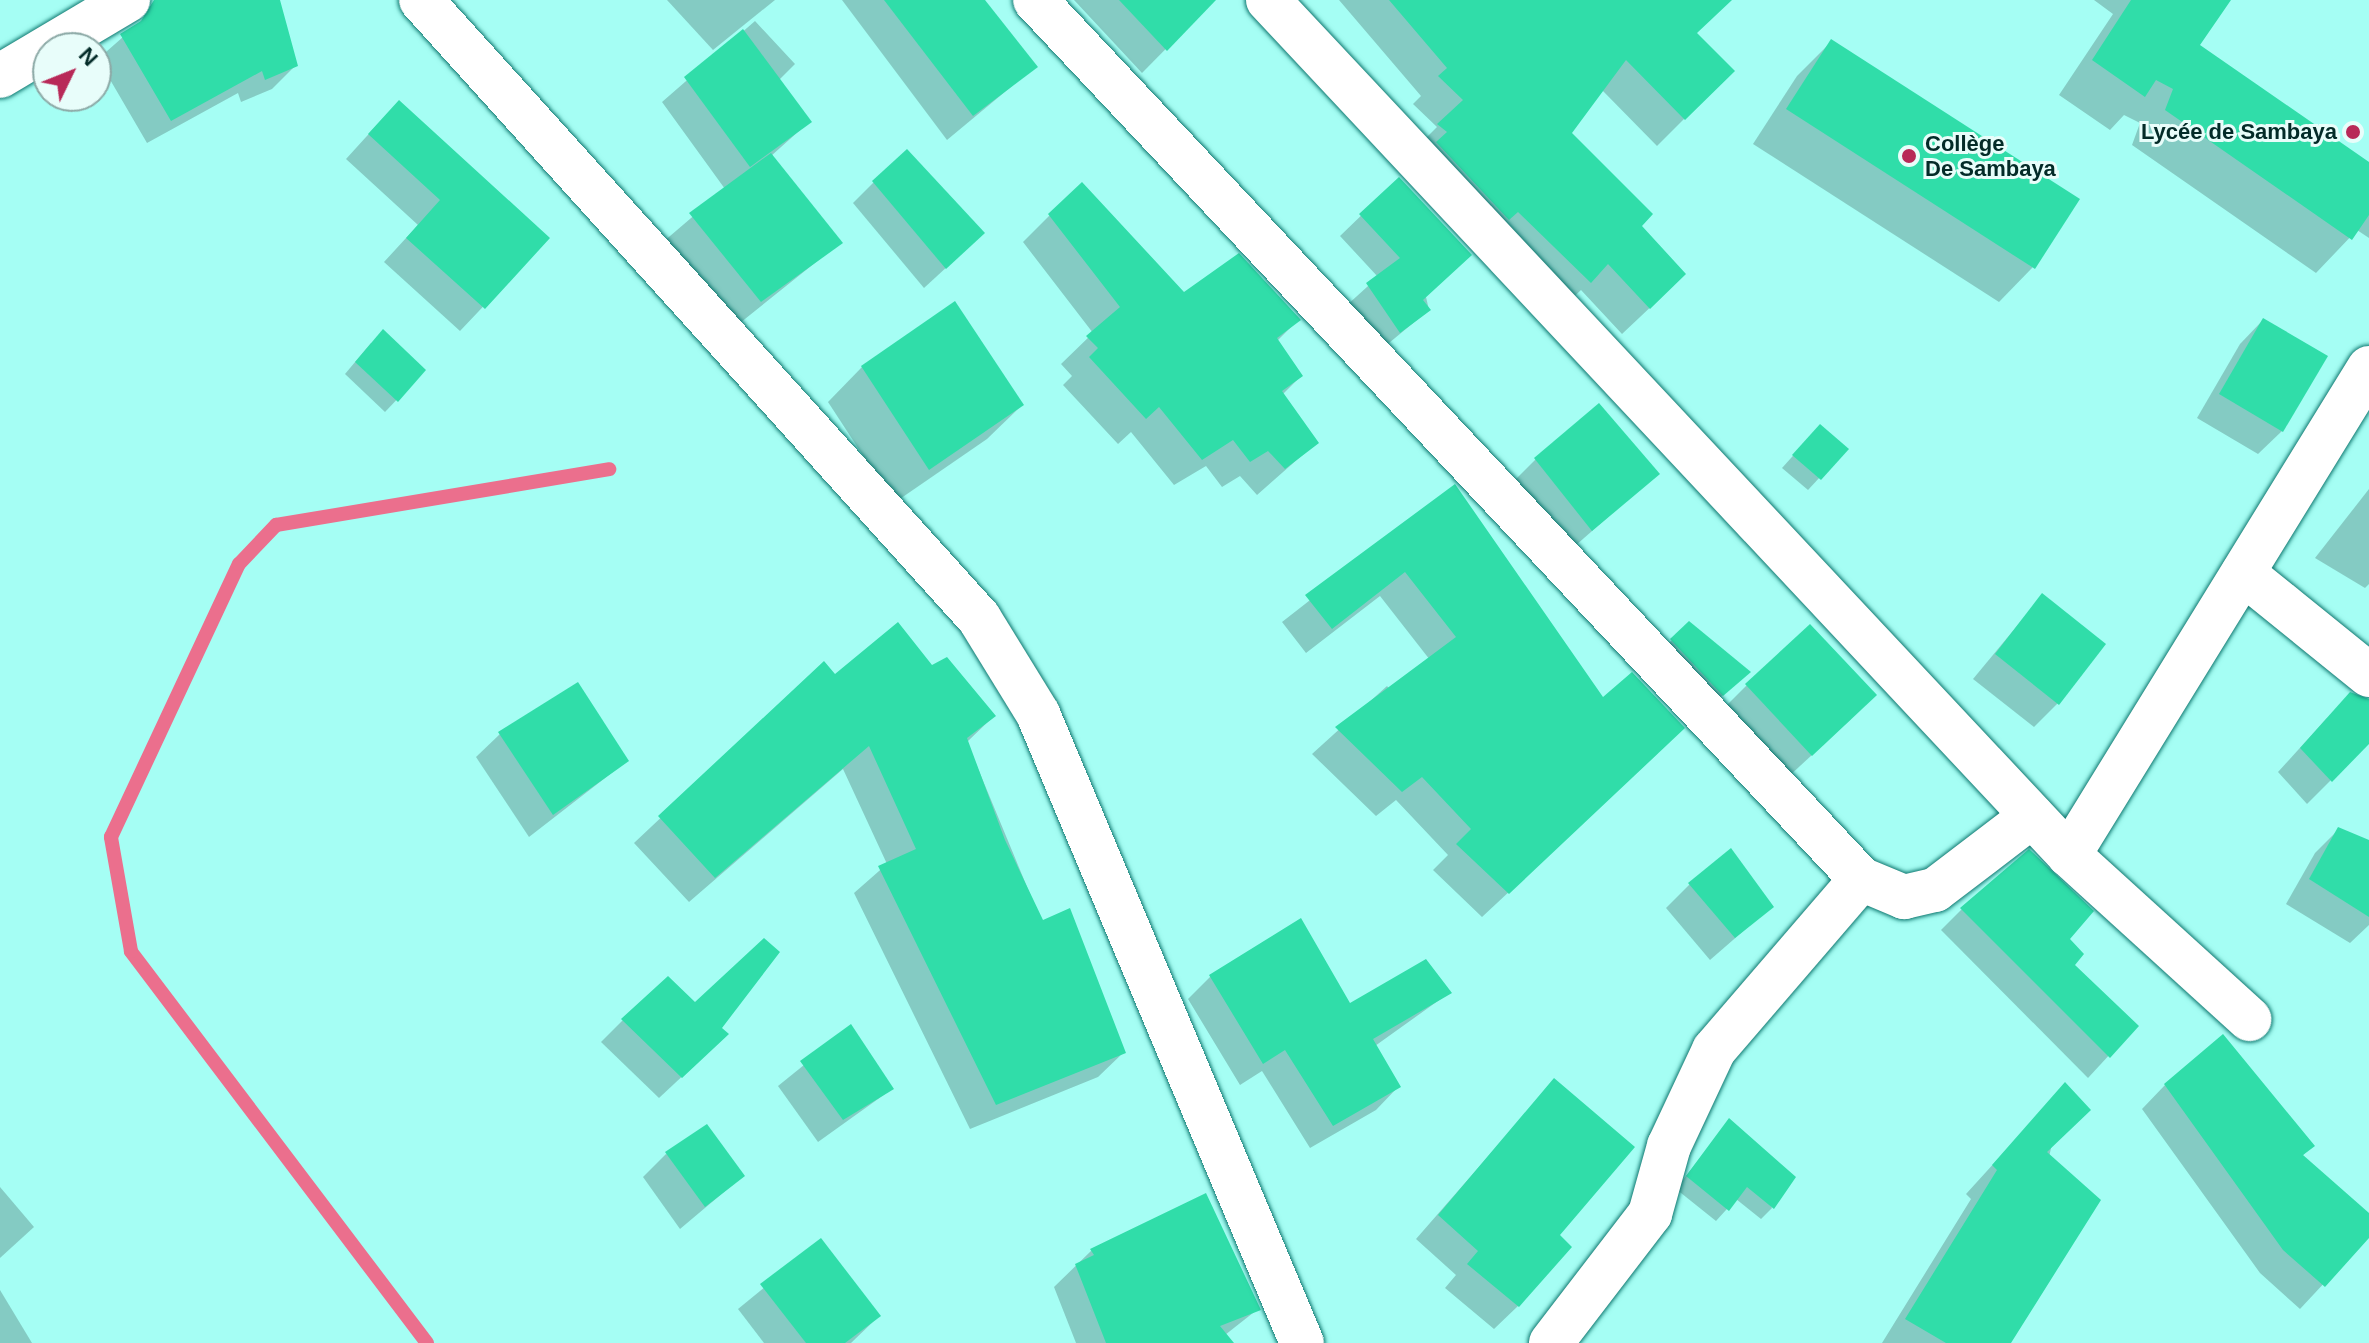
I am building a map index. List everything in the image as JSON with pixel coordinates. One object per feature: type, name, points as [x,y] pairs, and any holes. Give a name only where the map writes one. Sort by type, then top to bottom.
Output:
[{"type":"street","points":[[421,0],[979,618],[1038,714],[1302,1343]]},
{"type":"street","points":[[1035,0],[1861,879],[1904,897],[1935,890],[2032,816]]},
{"type":"street","points":[[1268,0],[2069,855],[2249,1019]]},
{"type":"street","points":[[0,76],[111,5]]},
{"type":"street","points":[[2069,855],[2369,368]]},
{"type":"street","points":[[2243,573],[2369,675]]},
{"type":"street","points":[[1551,1343],[1650,1214],[1669,1146],[1714,1050],[1861,879]]},
{"type":"building","points":[[154,0],[280,0],[298,66],[265,80],[262,71],[171,121],[120,34],[141,21]]},
{"type":"building","points":[[884,0],[985,0],[1038,67],[973,116]]},
{"type":"building","points":[[1119,0],[1216,0],[1167,51]]},
{"type":"building","points":[[1389,0],[1732,0],[1697,33],[1735,71],[1685,120],[1626,60],[1572,133],[1653,214],[1642,226],[1686,274],[1650,309],[1608,264],[1591,283],[1518,212],[1509,220],[1436,142],[1447,132],[1437,124],[1463,100],[1438,76],[1447,68]]},
{"type":"building","points":[[2131,0],[2231,0],[2200,45],[2369,162],[2369,215],[2352,240],[2165,110],[2173,89],[2156,80],[2145,97],[2092,60]]},
{"type":"building","points":[[743,29],[812,122],[750,167],[684,77]]},
{"type":"building","points":[[1831,39],[2080,199],[2035,269],[1786,109]]},
{"type":"building","points":[[399,100],[550,238],[485,309],[406,238],[440,200],[368,134]]},
{"type":"building","points":[[907,149],[985,233],[946,269],[872,181]]},
{"type":"building","points":[[771,153],[843,243],[761,302],[689,213]]},
{"type":"building","points":[[1399,177],[1472,255],[1423,300],[1431,310],[1400,333],[1366,283],[1400,258],[1359,214]]},
{"type":"building","points":[[1082,182],[1184,292],[1239,253],[1301,320],[1277,338],[1303,376],[1282,391],[1319,443],[1285,469],[1268,451],[1250,462],[1233,440],[1202,460],[1159,407],[1146,419],[1089,357],[1098,348],[1086,336],[1120,307],[1048,214]]},
{"type":"building","points":[[955,301],[1024,405],[929,470],[861,366]]},
{"type":"building","points":[[2263,318],[2328,356],[2283,432],[2219,394]]},
{"type":"building","points":[[383,329],[426,370],[398,402],[355,362]]},
{"type":"building","points":[[1599,403],[1660,474],[1592,531],[1534,458]]},
{"type":"building","points":[[1820,424],[1849,449],[1821,480],[1792,455]]},
{"type":"building","points":[[1455,484],[1603,697],[1632,672],[1685,728],[1509,894],[1456,844],[1471,829],[1422,777],[1402,792],[1335,727],[1456,637],[1405,572],[1332,629],[1305,595]]},
{"type":"building","points":[[2042,593],[2106,644],[2059,705],[1995,654]]},
{"type":"building","points":[[1689,621],[1751,672],[1723,696],[1670,639]]},
{"type":"building","points":[[898,622],[932,665],[947,657],[996,716],[967,738],[1005,840],[1043,920],[1070,908],[1126,1053],[996,1105],[878,866],[916,849],[869,746],[715,878],[658,816],[824,661],[835,674]]},
{"type":"building","points":[[1810,624],[1877,695],[1812,756],[1745,684]]},
{"type":"building","points":[[578,682],[629,761],[553,815],[498,732]]},
{"type":"building","points":[[2350,692],[2369,699],[2369,744],[2332,782],[2300,748]]},
{"type":"building","points":[[2338,827],[2369,840],[2369,917],[2309,879]]},
{"type":"building","points":[[1731,848],[1774,907],[1735,938],[1688,883]]},
{"type":"building","points":[[2029,849],[2094,911],[2070,939],[2084,954],[2075,965],[2139,1026],[2110,1058],[1960,908]]},
{"type":"building","points":[[1301,918],[1350,1003],[1426,959],[1452,993],[1373,1039],[1401,1087],[1333,1126],[1285,1050],[1263,1064],[1209,975]]},
{"type":"building","points":[[764,938],[780,952],[722,1028],[729,1034],[682,1078],[621,1019],[668,976],[695,1002]]},
{"type":"building","points":[[851,1024],[894,1089],[843,1120],[800,1061]]},
{"type":"building","points":[[2223,1034],[2315,1146],[2303,1155],[2369,1213],[2369,1238],[2325,1287],[2283,1250],[2164,1084]]},
{"type":"building","points":[[1554,1078],[1635,1147],[1560,1235],[1572,1247],[1519,1307],[1467,1264],[1478,1251],[1438,1215]]},
{"type":"building","points":[[2065,1082],[2091,1110],[2047,1152],[2101,1200],[2011,1343],[1946,1343],[1905,1319],[1997,1170],[1992,1165]]},
{"type":"building","points":[[1729,1118],[1796,1177],[1774,1209],[1747,1187],[1729,1211],[1686,1176]]},
{"type":"building","points":[[707,1124],[745,1176],[705,1207],[665,1152]]},
{"type":"building","points":[[1206,1193],[1261,1310],[1220,1326],[1234,1343],[1106,1343],[1075,1264],[1094,1255],[1090,1249]]},
{"type":"building","points":[[821,1238],[881,1316],[845,1343],[806,1343],[760,1284]]},
{"type":"waterway","points":[[427,1343],[131,951],[111,837],[239,564],[276,525],[609,469]]},
{"type":"place","name":"Lycée de Sambaya","points":[[2353,132]]},
{"type":"place","name":"Collège De Sambaya","points":[[1909,156]]}]
